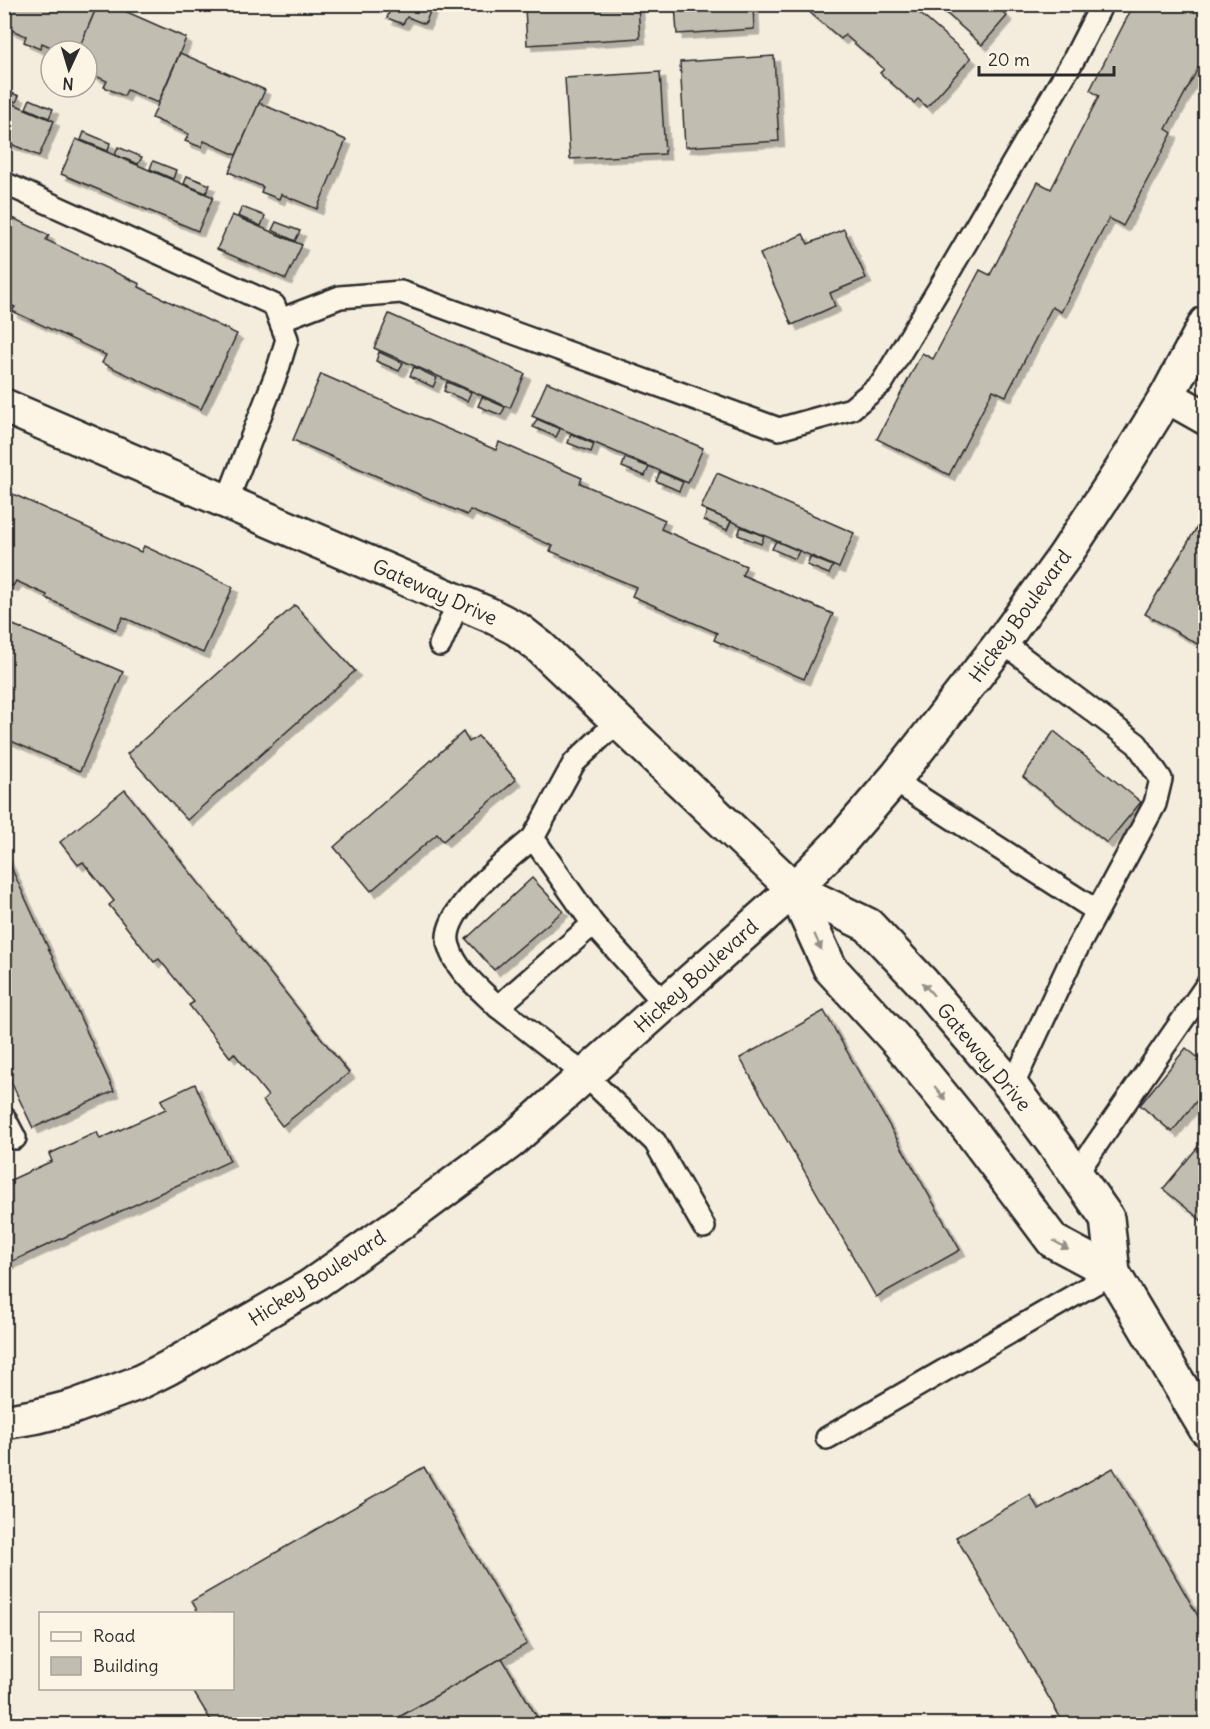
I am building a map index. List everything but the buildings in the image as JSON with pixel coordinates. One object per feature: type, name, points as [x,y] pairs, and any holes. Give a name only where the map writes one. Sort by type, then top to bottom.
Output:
[{"type":"street","name":"Hickey Boulevard","points":[[4,1422],[73,1407],[138,1383],[309,1287],[510,1142],[794,889],[840,842],[893,780],[1002,642],[1083,528],[1167,396],[1206,324]]},
{"type":"street","points":[[1167,396],[1206,418]]},
{"type":"street","name":"Gateway Drive","points":[[4,406],[459,601],[517,629],[540,647],[794,889],[868,926],[921,981],[1012,1087],[1107,1218],[1113,1273],[1206,1429]]},
{"type":"street","name":"Gateway Drive","points":[[794,889],[830,968],[899,1043],[962,1120],[1053,1241],[1113,1273]]},
{"type":"lane","points":[[280,320],[340,297],[401,292],[779,429],[851,409],[882,383],[1074,59],[1102,4]]},
{"type":"lane","points":[[4,183],[274,305],[287,339],[277,372],[227,501]]},
{"type":"lane","points":[[440,645],[459,601]]},
{"type":"lane","points":[[1002,642],[1137,744],[1161,779],[1155,804],[1072,958],[1012,1087]]},
{"type":"lane","points":[[618,721],[574,763],[533,838],[464,902],[453,917],[446,935],[449,948],[459,966],[498,1007],[585,1075],[655,1142],[704,1227]]},
{"type":"lane","points":[[893,780],[1097,911]]},
{"type":"lane","points":[[533,838],[593,924],[665,1004]]},
{"type":"lane","points":[[498,1007],[593,924]]},
{"type":"lane","points":[[1077,1174],[1206,986]]},
{"type":"lane","points":[[4,1117],[15,1138]]},
{"type":"lane","points":[[827,1438],[1113,1273]]}]
